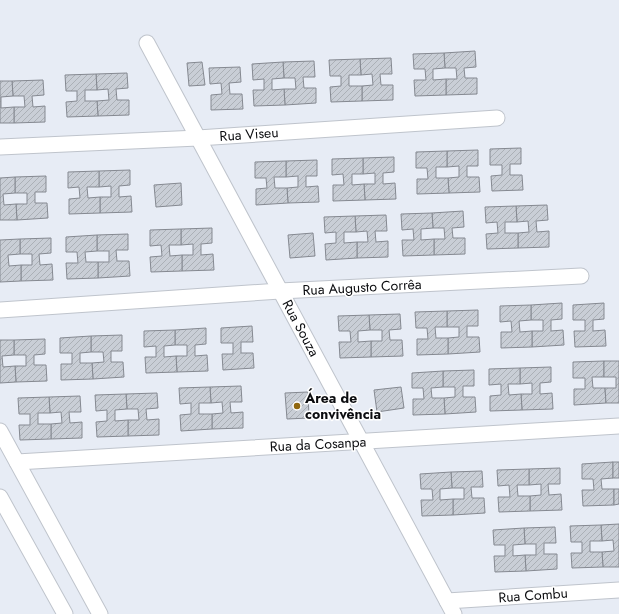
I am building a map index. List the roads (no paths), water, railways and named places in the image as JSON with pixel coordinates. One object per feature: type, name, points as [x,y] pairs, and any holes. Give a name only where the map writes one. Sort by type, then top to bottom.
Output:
[{"type":"street","name":"Rua Souza","points":[[147,43],[454,614]]},
{"type":"street","name":"Rua Viseu","points":[[0,147],[198,138],[497,118]]},
{"type":"street","name":"Rua Augusto Corrêa","points":[[0,310],[280,291],[581,276]]},
{"type":"street","name":"Rua da Cosanpa","points":[[17,462],[619,426]]},
{"type":"street","points":[[0,431],[100,614]]},
{"type":"street","points":[[0,497],[64,614]]},
{"type":"street","name":"Rua Combu","points":[[447,601],[619,590]]},
{"type":"place","name":"Área de convivência","points":[[297,406]]}]
